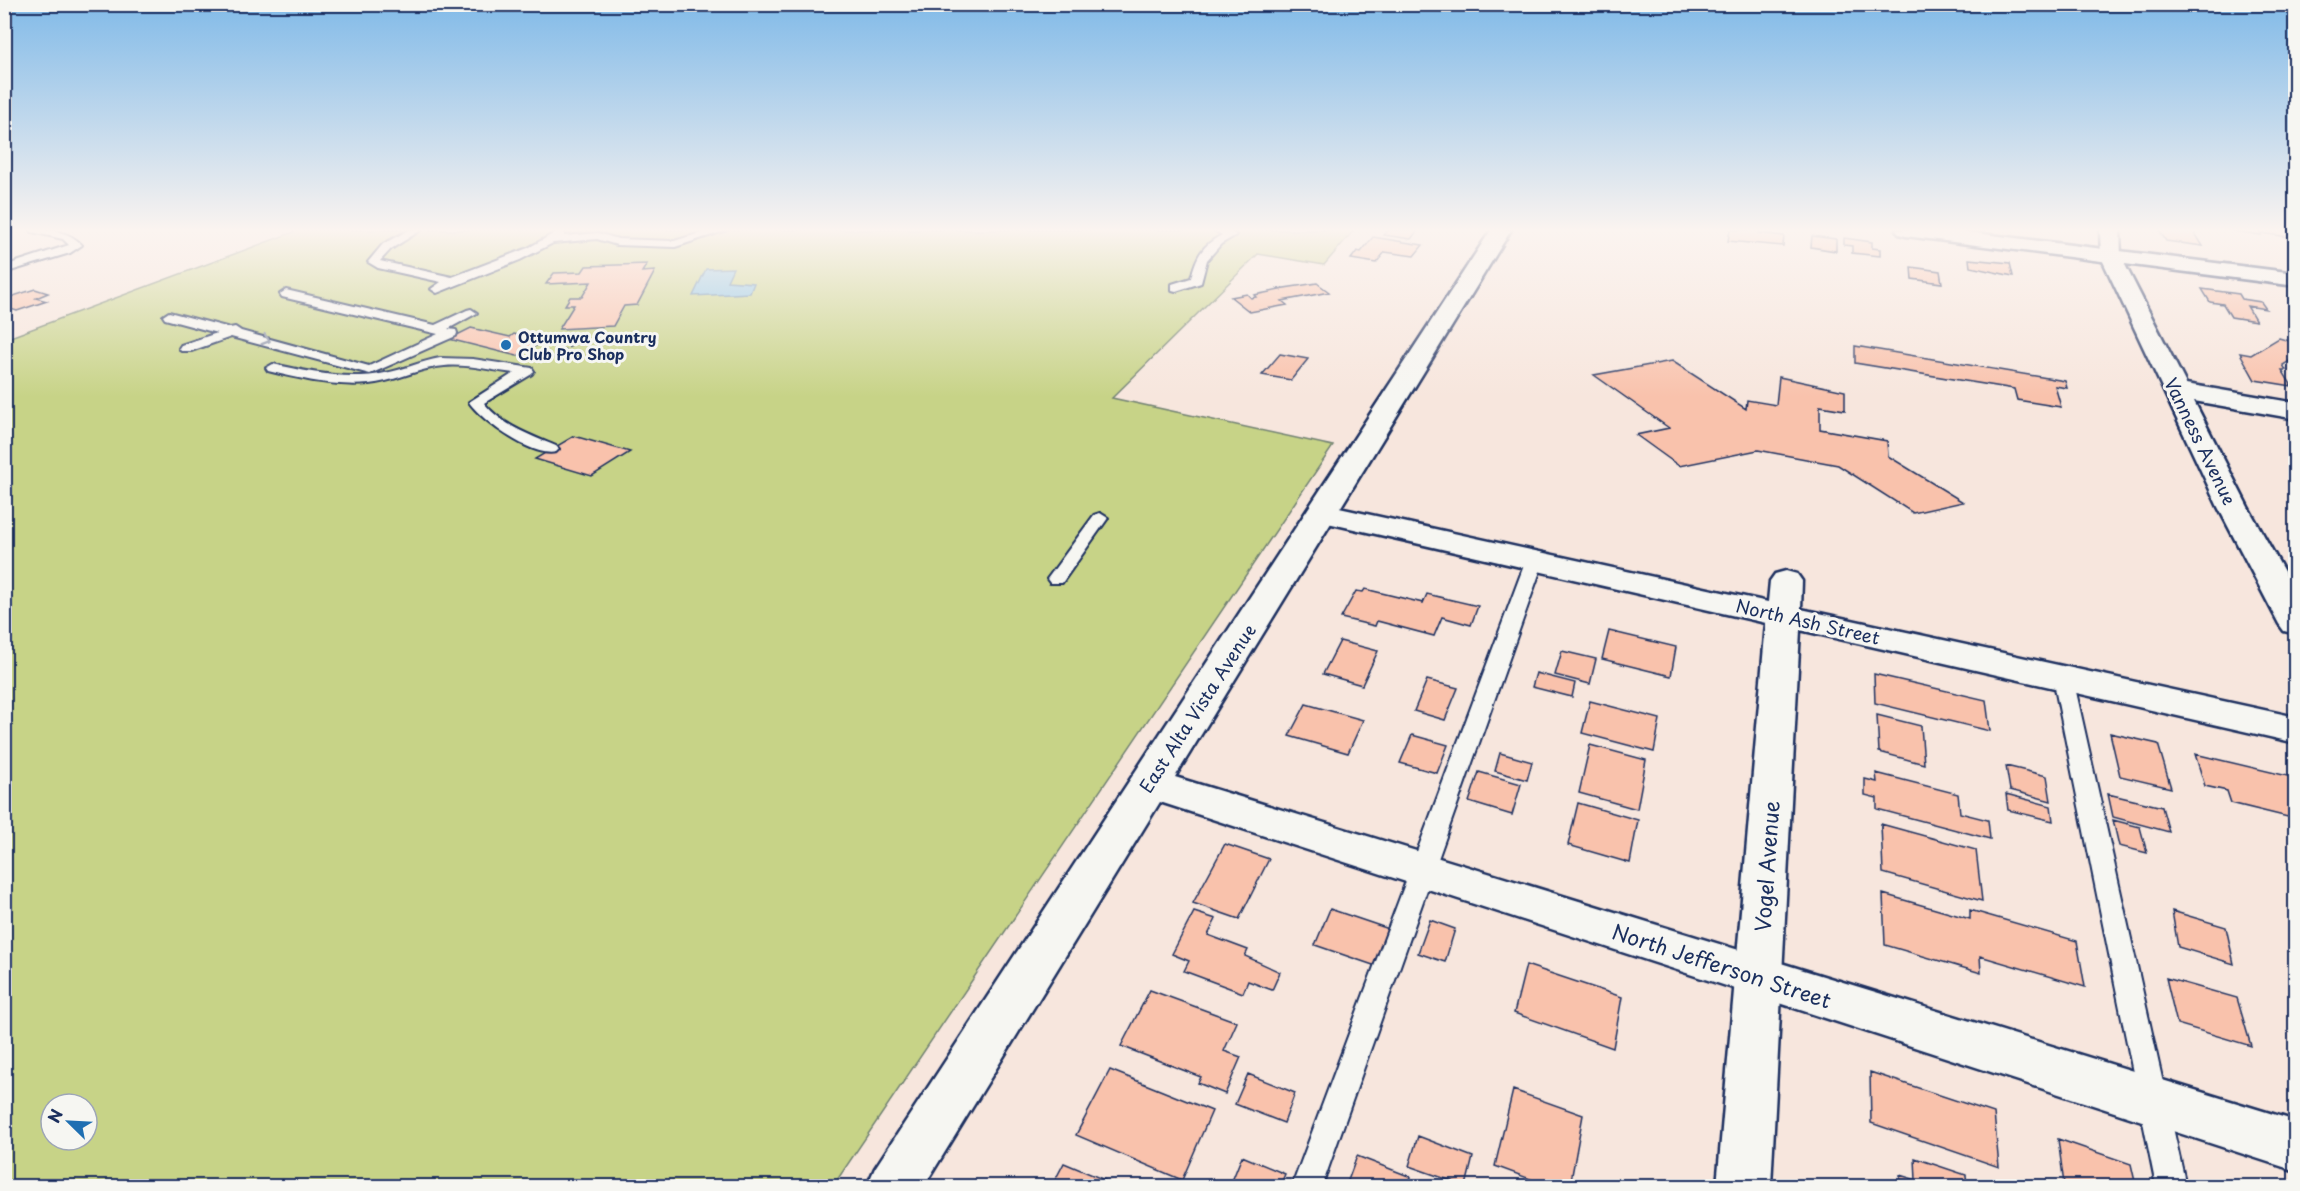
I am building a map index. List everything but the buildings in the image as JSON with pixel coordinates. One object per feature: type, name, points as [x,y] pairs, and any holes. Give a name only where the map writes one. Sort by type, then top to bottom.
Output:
[{"type":"street","name":"East Alta Vista Avenue","points":[[894,1186],[1466,286]]},
{"type":"street","name":"Vanness Avenue","points":[[2125,286],[2233,507],[2295,624]]},
{"type":"street","points":[[2176,390],[2295,411]]},
{"type":"street","name":"North Ash Street","points":[[1321,513],[1535,560],[1784,599],[2063,678],[2295,730]]},
{"type":"street","name":"Vogel Avenue","points":[[1744,1186],[1784,599]]},
{"type":"street","name":"North Jefferson Street","points":[[1148,783],[2295,1146]]},
{"type":"lane","points":[[437,289],[444,286]]},
{"type":"lane","points":[[1176,287],[1180,286]]},
{"type":"lane","points":[[169,315],[370,370],[451,333],[286,294]]},
{"type":"lane","points":[[435,330],[471,313]]},
{"type":"lane","points":[[186,348],[234,331]]},
{"type":"lane","points":[[273,369],[332,380],[359,382],[386,378],[416,367],[440,362],[478,363],[527,371]]},
{"type":"lane","points":[[527,371],[476,402],[486,416],[505,429],[551,449]]},
{"type":"lane","points":[[1056,579],[1100,518]]},
{"type":"lane","points":[[1307,1186],[1535,560]]},
{"type":"lane","points":[[2063,678],[2171,1186]]},
{"type":"path","points":[[527,371],[581,340]]},
{"type":"green space","points":[[149,286],[1226,286],[1112,398],[1333,446],[833,1186],[5,1186],[5,339]]},
{"type":"water","points":[[698,286],[753,286],[750,293],[693,296]]},
{"type":"place","name":"Ottumwa Country Club Pro Shop","points":[[506,345]]}]
